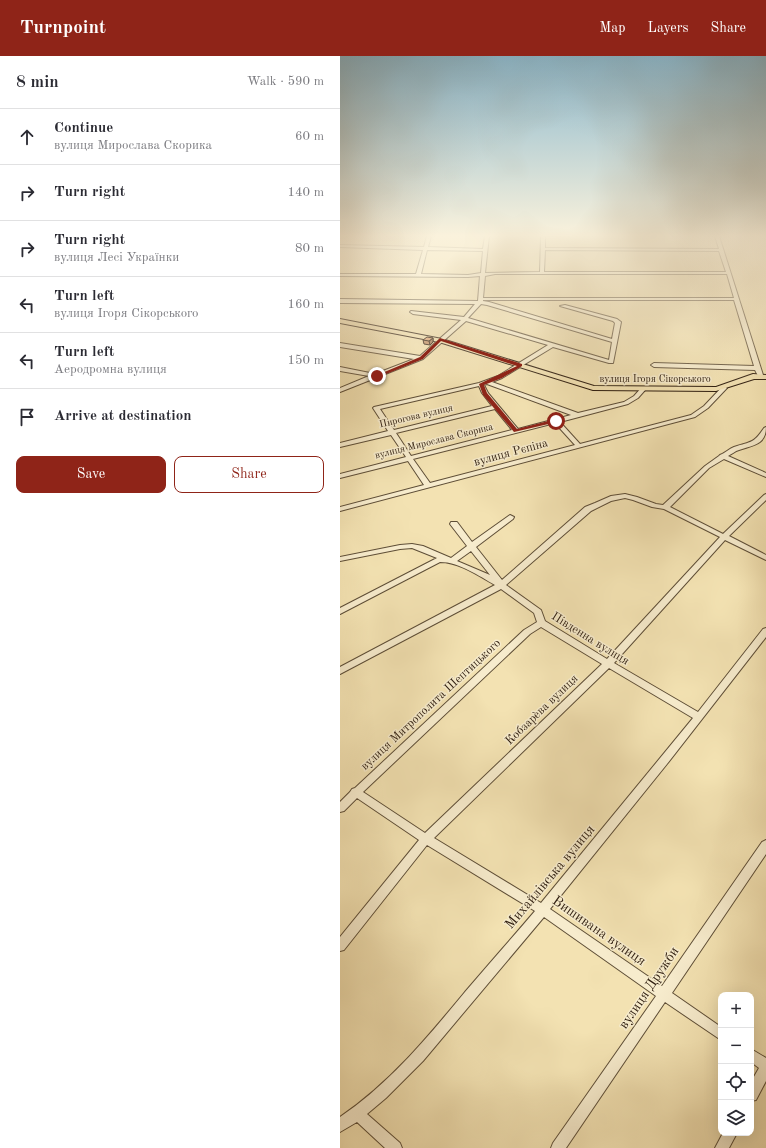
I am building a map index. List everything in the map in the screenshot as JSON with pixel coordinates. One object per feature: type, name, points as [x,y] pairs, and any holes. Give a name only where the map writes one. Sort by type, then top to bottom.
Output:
[{"type":"main road","name":"вулиця Ігоря Сікорського","points":[[340,322],[440,340],[593,388],[724,388],[762,373]]},
{"type":"street","points":[[340,390],[421,358],[465,319],[480,300],[482,287]]},
{"type":"street","points":[[654,365],[762,373],[733,287]]},
{"type":"street","points":[[340,301],[737,299]]},
{"type":"street","points":[[480,300],[614,341]]},
{"type":"street","points":[[413,312],[465,319],[609,362],[612,361],[617,321],[563,306]]},
{"type":"street","points":[[340,345],[421,358]]},
{"type":"street","points":[[428,486],[376,408],[484,383],[521,365],[552,345]]},
{"type":"street","points":[[340,369],[377,376]]},
{"type":"street","points":[[484,383],[485,394],[516,431]]},
{"type":"street","points":[[484,383],[577,415]]},
{"type":"street","name":"вулиця Мирослава Скорика","points":[[340,476],[626,403],[636,397],[644,388]]},
{"type":"street","name":"вулиця Рєпіна","points":[[340,509],[693,416],[706,407],[724,388]]},
{"type":"street","name":"Пирогова вулиця","points":[[340,445],[392,431],[496,407]]},
{"type":"street","points":[[556,421],[579,446]]},
{"type":"street","points":[[665,507],[693,479],[722,456],[735,449],[752,444],[759,440],[766,429]]},
{"type":"street","points":[[722,456],[766,475]]},
{"type":"street","points":[[340,671],[501,585],[588,509],[599,503],[623,496],[629,496],[655,507],[665,507],[766,558]]},
{"type":"street","name":"Кобзарèва вулиця","points":[[340,946],[426,839],[608,664],[724,537],[766,496]]},
{"type":"street","points":[[340,611],[439,560],[450,560],[472,548],[510,517]]},
{"type":"street","points":[[454,524],[501,585]]},
{"type":"street","name":"Південна вулиця","points":[[340,559],[412,546],[450,560],[501,585],[538,612],[541,623],[699,717]]},
{"type":"street","name":"вулиця Митрополита Шептицького","points":[[340,808],[355,792],[430,725],[527,632],[541,623]]},
{"type":"street","name":"Михайлівська вулиця","points":[[340,1125],[358,1114],[390,1088],[543,910],[699,717],[766,631]]},
{"type":"street","name":"Вишивана вулиця","points":[[355,792],[426,839],[543,910],[718,1032]]},
{"type":"street","name":"вулиця Дружби","points":[[558,1148],[766,845]]},
{"type":"street","points":[[754,1058],[765,1071],[754,1090]]},
{"type":"street","points":[[358,1114],[395,1148]]},
{"type":"street","points":[[722,1148],[728,1136]]},
{"type":"building","points":[[427,337],[433,338],[429,341],[423,340]]},
{"type":"route","points":[[377,376],[421,358],[440,340],[521,365],[500,377],[481,384],[485,394],[516,431],[556,421]]}]
